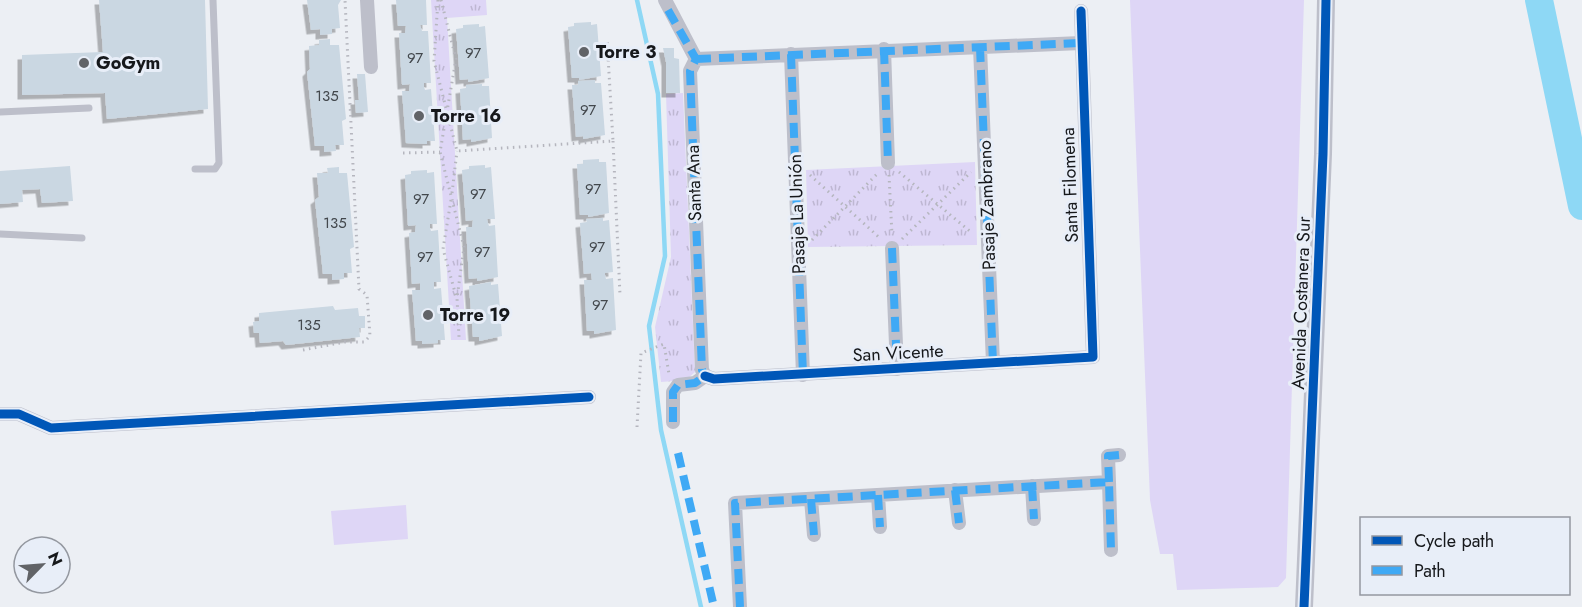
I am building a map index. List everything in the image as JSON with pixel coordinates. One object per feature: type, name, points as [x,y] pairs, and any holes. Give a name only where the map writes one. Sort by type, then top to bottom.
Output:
[{"type":"street","points":[[368,0],[371,68]]},
{"type":"street","points":[[664,0],[696,59],[884,49],[1081,43]]},
{"type":"street","name":"Avenida Costanera Sur","points":[[1304,607],[1323,154],[1326,0]]},
{"type":"street","name":"Santa Filomena","points":[[1081,11],[1093,357]]},
{"type":"street","name":"Pasaje Zambrano","points":[[980,47],[993,363]]},
{"type":"street","points":[[884,49],[888,163]]},
{"type":"street","name":"Pasaje La Unión","points":[[791,54],[803,375]]},
{"type":"street","name":"Santa Ana","points":[[696,59],[690,71],[702,370],[705,376]]},
{"type":"street","points":[[892,248],[897,369]]},
{"type":"street","name":"San Vicente","points":[[705,376],[714,379],[803,375],[1093,357]]},
{"type":"street","points":[[673,422],[673,392],[678,385],[695,383],[705,376]]},
{"type":"street","points":[[0,414],[19,414],[51,428],[589,397]]},
{"type":"street","points":[[1111,550],[1108,456],[1119,455]]},
{"type":"street","points":[[740,607],[735,503],[1109,482]]},
{"type":"street","points":[[1032,486],[1034,519]]},
{"type":"street","points":[[955,490],[959,523]]},
{"type":"street","points":[[878,495],[880,526]]},
{"type":"street","points":[[811,499],[814,535]]},
{"type":"lane","points":[[195,169],[215,169],[219,163],[213,0]]},
{"type":"lane","points":[[0,112],[89,108]]},
{"type":"lane","points":[[0,234],[82,238]]},
{"type":"path","points":[[303,350],[345,342],[364,342],[370,336],[367,296],[359,290],[345,0]]},
{"type":"path","points":[[440,0],[434,62],[457,151],[443,249],[457,298]]},
{"type":"path","points":[[440,0],[456,59],[441,152],[464,247],[457,298],[459,337]]},
{"type":"path","points":[[607,39],[620,295]]},
{"type":"path","points":[[457,151],[612,141]]},
{"type":"path","points":[[402,153],[441,152]]},
{"type":"path","points":[[892,248],[985,159]]},
{"type":"path","points":[[795,162],[892,248]]},
{"type":"path","points":[[888,163],[988,245]]},
{"type":"path","points":[[799,253],[888,163]]},
{"type":"path","points":[[888,163],[892,248]]},
{"type":"path","points":[[637,427],[639,356],[645,350],[659,344],[666,345],[669,383],[676,388]]},
{"type":"green space","points":[[431,0],[486,0],[487,15],[447,18],[466,340],[451,340]]},
{"type":"green space","points":[[1130,0],[1304,0],[1286,578],[1278,587],[1177,590],[1173,554],[1160,554],[1150,500]]},
{"type":"green space","points":[[683,93],[695,372],[686,380],[661,382],[655,327],[671,257],[666,94]]},
{"type":"green space","points":[[975,162],[977,245],[808,247],[806,170]]},
{"type":"green space","points":[[406,505],[408,539],[334,545],[331,511]]},
{"type":"building","points":[[99,0],[205,0],[208,109],[107,119],[105,93],[22,95],[22,55],[103,52]]},
{"type":"building","points":[[307,0],[341,0],[338,5],[340,28],[332,29],[332,34],[320,35],[320,29],[311,30]]},
{"type":"building","points":[[396,0],[426,0],[427,25],[420,25],[422,31],[428,31],[431,83],[424,83],[424,87],[425,90],[431,89],[435,141],[427,141],[427,144],[406,143],[402,91],[409,91],[410,84],[402,85],[399,33],[405,33],[406,26],[398,26]]},
{"type":"building","name":"Torre 3","points":[[591,22],[591,25],[597,24],[601,76],[579,80],[579,78],[572,78],[568,27],[574,26],[574,23]]},
{"type":"building","points":[[479,24],[479,27],[485,26],[489,78],[468,82],[468,79],[460,80],[456,29],[463,28],[463,25]]},
{"type":"building","points":[[330,39],[330,45],[339,45],[346,119],[342,121],[344,145],[335,145],[336,151],[324,152],[324,146],[315,146],[307,72],[310,69],[309,46],[319,45],[319,40]]},
{"type":"building","points":[[663,48],[674,48],[674,58],[679,59],[680,93],[666,93],[666,62]]},
{"type":"building","points":[[357,74],[365,74],[368,112],[356,113],[355,100],[359,100]]},
{"type":"building","points":[[595,80],[595,83],[601,83],[605,135],[583,139],[583,136],[576,137],[572,85],[578,85],[578,81]]},
{"type":"building","points":[[482,84],[482,86],[489,86],[492,138],[471,142],[471,139],[463,140],[460,89],[466,88],[466,85]]},
{"type":"building","points":[[599,159],[599,162],[606,162],[609,213],[588,217],[588,215],[580,215],[577,164],[583,164],[583,160]]},
{"type":"building","points":[[485,165],[485,168],[491,167],[495,219],[487,219],[489,226],[495,225],[498,277],[477,281],[477,278],[469,279],[466,227],[472,227],[473,220],[466,221],[462,170],[469,169],[469,166]]},
{"type":"building","points":[[70,166],[73,201],[42,203],[40,189],[22,190],[23,202],[0,204],[0,171]]},
{"type":"building","points":[[339,167],[339,173],[347,173],[354,247],[350,249],[352,273],[344,273],[344,279],[332,280],[332,274],[323,274],[315,200],[319,197],[317,173],[328,173],[327,168]]},
{"type":"building","points":[[427,170],[427,173],[434,172],[437,224],[430,224],[430,228],[431,231],[438,230],[441,282],[434,282],[434,289],[441,288],[445,340],[422,344],[422,341],[416,341],[412,290],[420,290],[420,283],[412,284],[409,233],[415,232],[416,225],[408,226],[405,175],[411,174],[411,171]]},
{"type":"building","points":[[603,218],[603,221],[609,220],[613,272],[605,273],[605,275],[606,279],[613,278],[616,330],[594,334],[594,331],[587,331],[584,280],[592,280],[591,273],[584,274],[580,223],[587,222],[586,219]]},
{"type":"building","points":[[491,282],[491,285],[498,284],[502,336],[479,341],[479,337],[473,337],[469,286]]},
{"type":"building","points":[[333,306],[335,310],[358,308],[359,316],[365,316],[365,328],[359,328],[360,337],[286,345],[283,341],[260,343],[259,333],[254,333],[253,322],[259,321],[259,313]]},
{"type":"waterway","points":[[637,0],[658,94],[665,256],[649,326],[661,430],[701,607]]},
{"type":"waterway","points":[[1539,0],[1582,206]]},
{"type":"marked path","points":[[668,10],[696,59],[690,71],[702,370],[705,376]]},
{"type":"marked path","points":[[696,59],[1081,43]]},
{"type":"marked path","points":[[980,47],[993,363]]},
{"type":"marked path","points":[[884,49],[888,163]]},
{"type":"marked path","points":[[791,54],[803,375]]},
{"type":"marked path","points":[[892,248],[897,369]]},
{"type":"marked path","points":[[673,422],[673,392],[678,385],[695,383],[705,376]]},
{"type":"marked path","points":[[678,453],[714,607]]},
{"type":"marked path","points":[[1109,482],[1108,456],[1119,455]]},
{"type":"marked path","points":[[740,607],[735,503],[1109,482],[1111,550]]},
{"type":"marked path","points":[[1032,486],[1034,519]]},
{"type":"marked path","points":[[955,490],[959,523]]},
{"type":"marked path","points":[[878,495],[880,527]]},
{"type":"marked path","points":[[811,499],[814,535]]},
{"type":"cycle path","points":[[1304,607],[1323,154],[1326,0]]},
{"type":"cycle path","points":[[705,376],[714,379],[1093,357],[1081,11]]},
{"type":"cycle path","points":[[0,414],[19,414],[51,428],[589,397]]},
{"type":"place","name":"Torre 3","points":[[584,52]]},
{"type":"place","name":"GoGym","points":[[84,63]]},
{"type":"place","name":"Torre 16","points":[[419,116]]},
{"type":"place","name":"Torre 19","points":[[428,315]]}]
